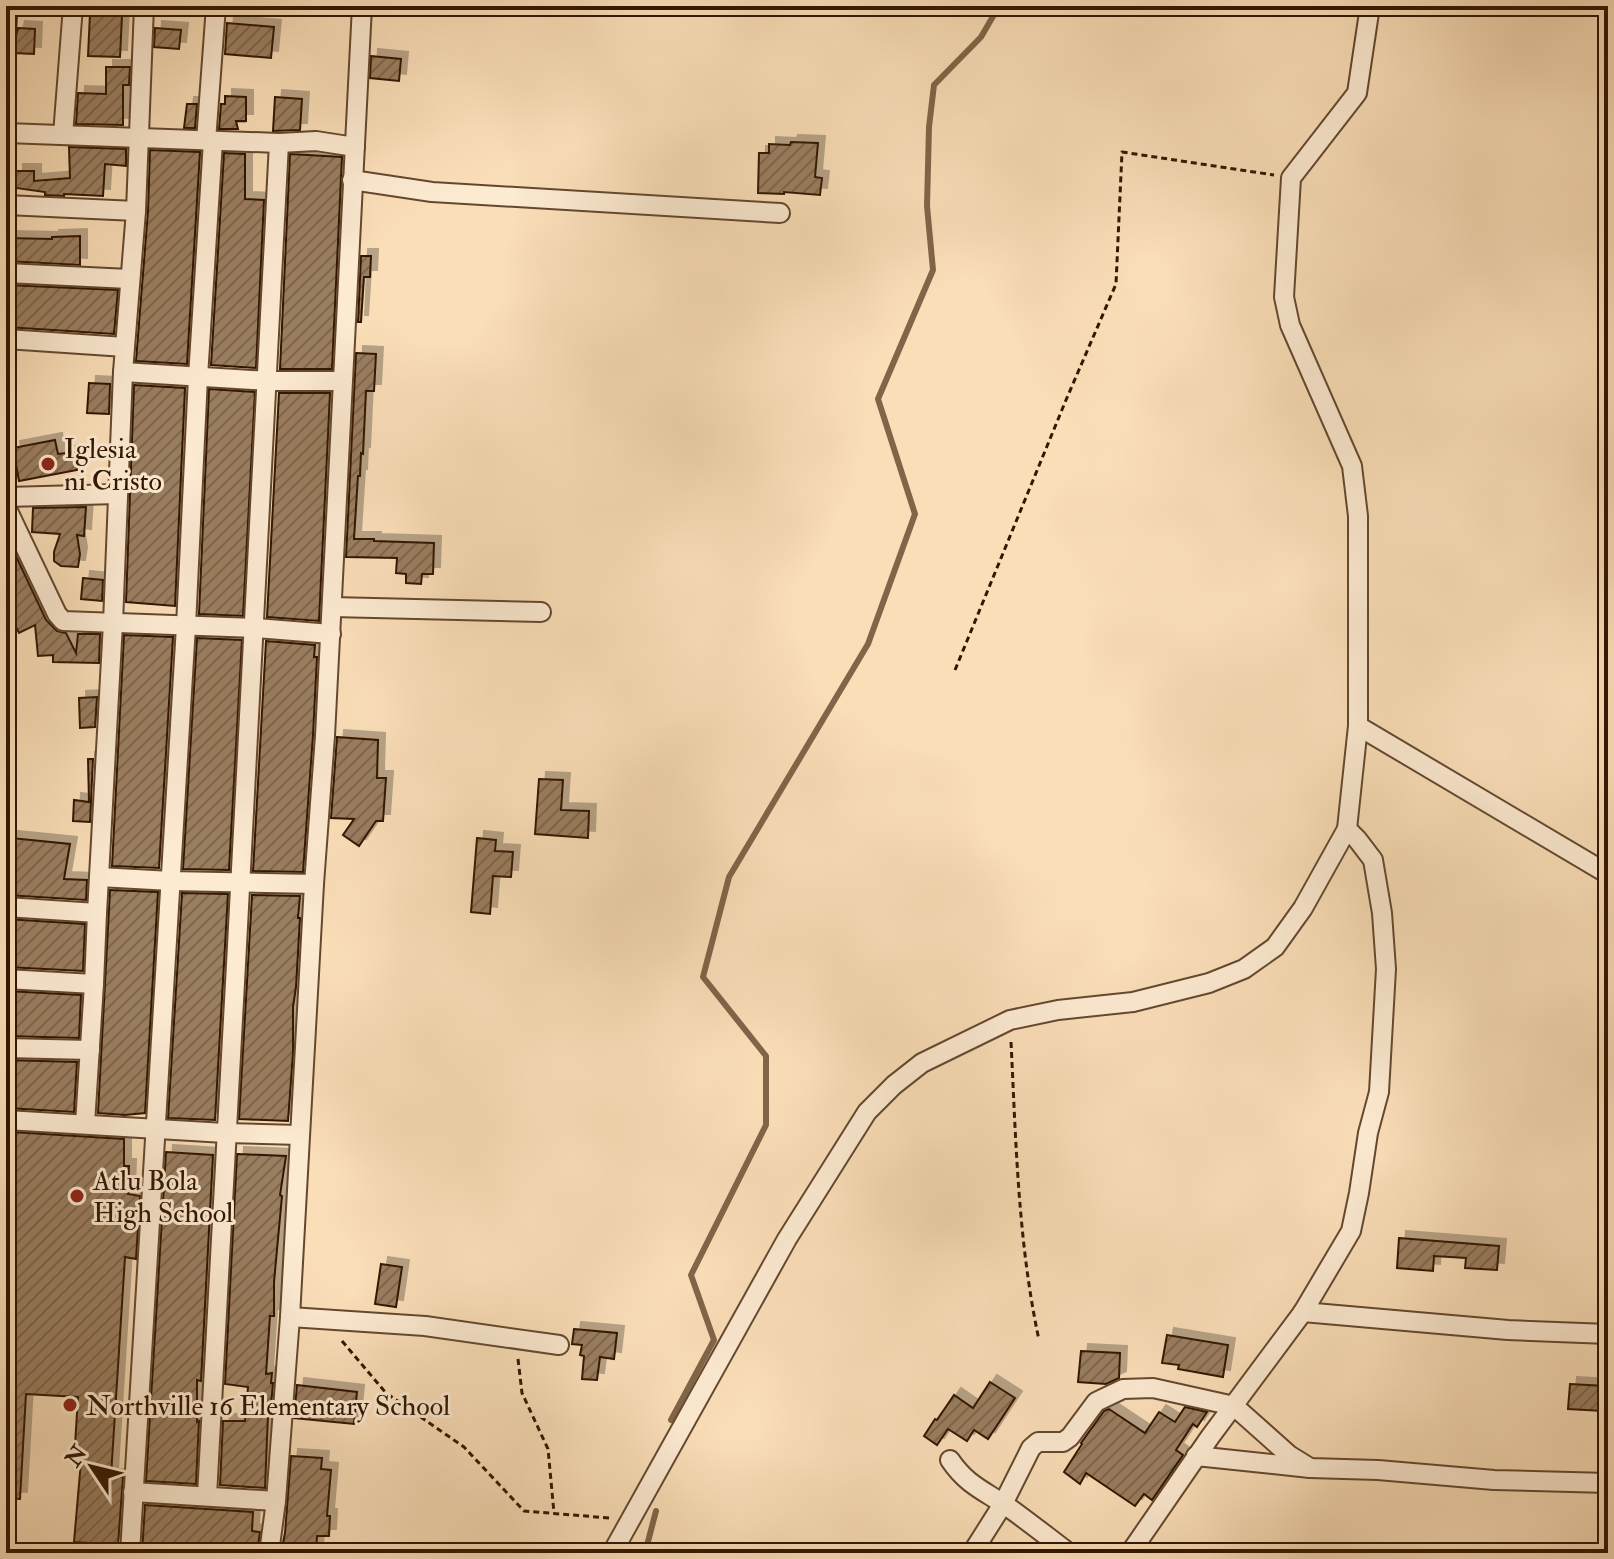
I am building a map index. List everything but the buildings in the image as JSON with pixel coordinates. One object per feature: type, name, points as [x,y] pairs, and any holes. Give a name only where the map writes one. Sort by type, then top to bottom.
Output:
[{"type":"street","points":[[6,30],[8,6]]},
{"type":"street","points":[[63,135],[73,6]]},
{"type":"street","points":[[85,1124],[113,623],[123,372],[140,139],[144,6]]},
{"type":"street","points":[[130,1553],[186,626],[216,6]]},
{"type":"street","points":[[269,1553],[290,1317],[331,634],[362,6]]},
{"type":"street","points":[[612,1553],[787,1239],[867,1112],[894,1085],[922,1063],[1010,1020],[1058,1010],[1133,1002],[1209,983],[1244,969],[1275,947],[1303,908],[1347,829],[1358,726],[1358,516],[1352,466],[1290,325],[1284,297],[1291,178],[1357,93],[1370,6]]},
{"type":"street","points":[[6,133],[279,143],[316,141],[355,147]]},
{"type":"street","points":[[207,1496],[239,883],[256,628],[279,143]]},
{"type":"street","points":[[352,180],[432,192],[780,213]]},
{"type":"street","points":[[6,205],[136,211]]},
{"type":"street","points":[[6,273],[129,279]]},
{"type":"street","points":[[6,339],[125,347]]},
{"type":"street","points":[[123,372],[269,381],[342,381]]},
{"type":"street","points":[[6,497],[118,494]]},
{"type":"street","points":[[6,507],[63,621],[331,634]]},
{"type":"street","points":[[332,607],[541,612]]},
{"type":"street","points":[[1358,726],[1608,874]]},
{"type":"street","points":[[1130,1553],[1196,1456],[1303,1312],[1351,1231],[1368,1133],[1379,1092],[1386,969],[1382,913],[1373,860],[1347,829]]},
{"type":"street","points":[[99,877],[314,884]]},
{"type":"street","points":[[6,907],[97,913]]},
{"type":"street","points":[[6,979],[94,984]]},
{"type":"street","points":[[6,1048],[90,1050]]},
{"type":"street","points":[[6,1120],[299,1135]]},
{"type":"street","points":[[1303,1312],[1508,1330],[1608,1334]]},
{"type":"street","points":[[290,1317],[425,1326],[559,1345]]},
{"type":"street","points":[[972,1553],[1003,1504],[1031,1448],[1038,1442],[1063,1442],[1096,1402],[1123,1389],[1153,1388],[1234,1406],[1289,1455],[1310,1468]]},
{"type":"street","points":[[1196,1456],[1310,1468],[1378,1470],[1494,1480],[1608,1483]]},
{"type":"street","points":[[950,1460],[971,1484],[1069,1553]]},
{"type":"street","points":[[133,1492],[276,1501]]},
{"type":"path","points":[[955,670],[1116,284],[1122,152],[1291,178]]},
{"type":"path","points":[[1010,1020],[1022,1239],[1039,1340]]},
{"type":"path","points":[[324,1319],[386,1393],[464,1447],[524,1511],[630,1520]]},
{"type":"path","points":[[517,1339],[522,1393],[548,1449],[554,1514]]},
{"type":"waterway","points":[[671,1420],[714,1340],[691,1275],[766,1125],[766,1056],[703,977],[729,877],[868,644],[915,514],[878,399],[933,270],[927,206],[929,127],[934,85],[981,37],[999,6]]},
{"type":"waterway","points":[[645,1553],[656,1511]]},
{"type":"place","name":"Iglesia ni Cristo","points":[[48,464]]},
{"type":"place","name":"Atlu Bola High School","points":[[77,1196]]},
{"type":"place","name":"Northville 16 Elementary School","points":[[70,1405]]}]
